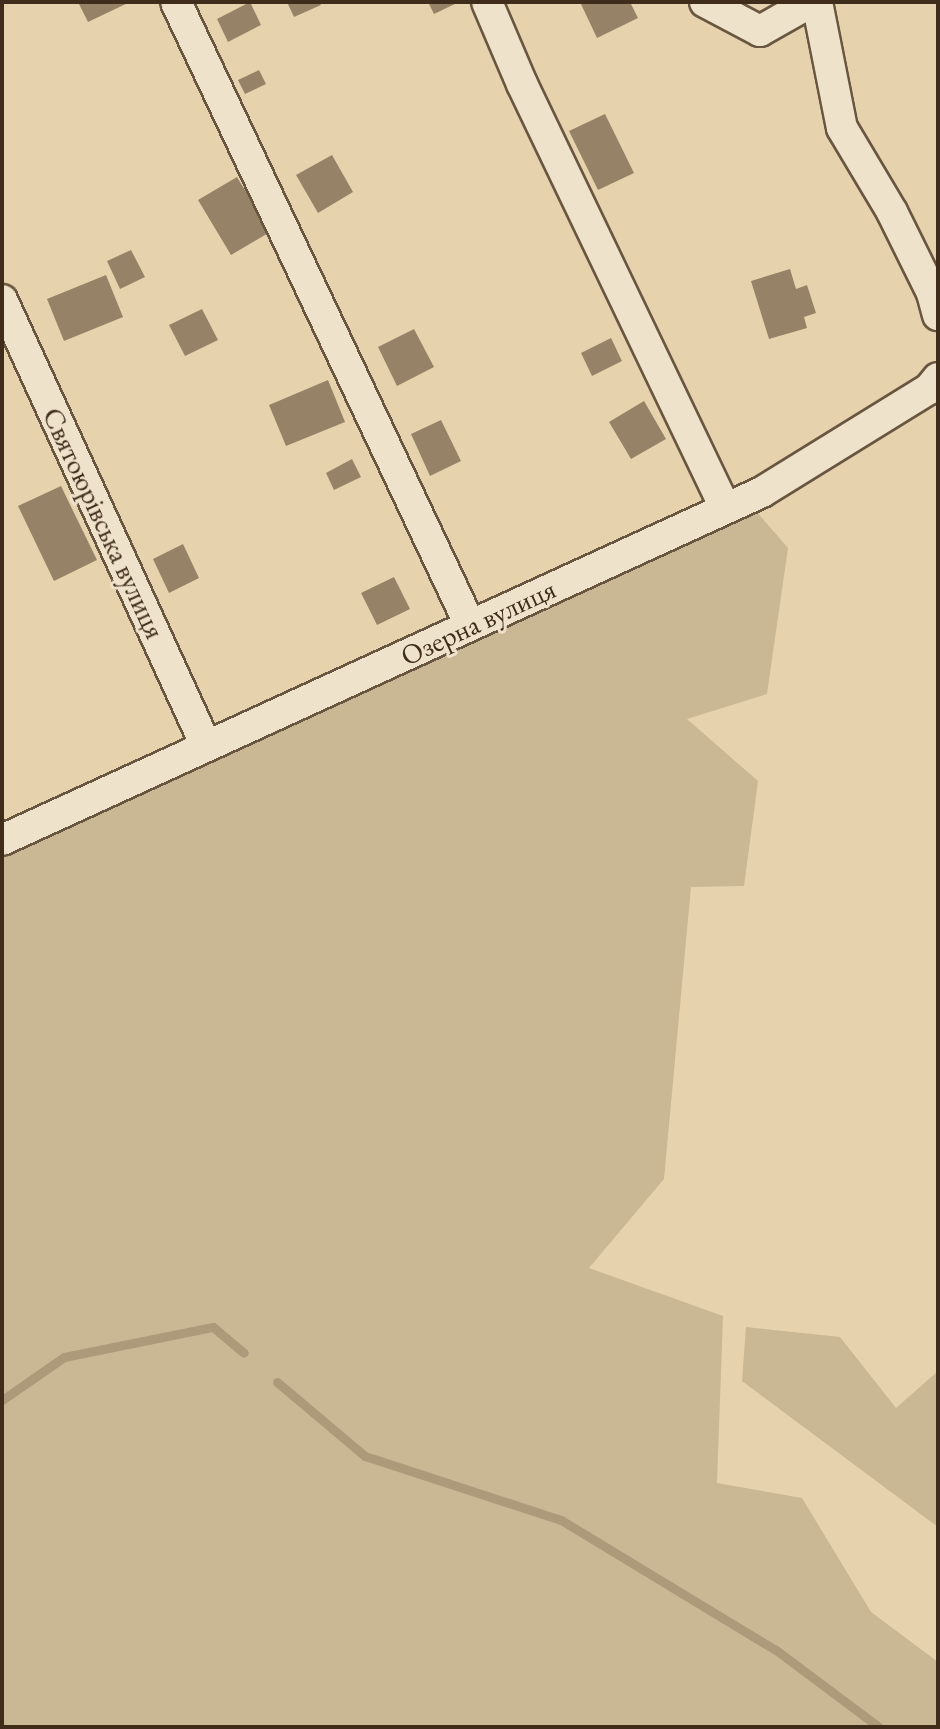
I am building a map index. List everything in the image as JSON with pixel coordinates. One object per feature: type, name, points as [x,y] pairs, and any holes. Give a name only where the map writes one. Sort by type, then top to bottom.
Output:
[{"type":"street","points":[[176,2],[470,625]]},
{"type":"street","points":[[487,2],[522,84],[725,508]]},
{"type":"street","points":[[705,2],[760,31],[814,2],[842,128],[892,212],[932,293],[938,315]]},
{"type":"street","name":"Святоюрівська вулиця","points":[[2,300],[206,746]]},
{"type":"street","name":"Озерна вулиця","points":[[2,840],[775,484],[929,389],[938,378]]},
{"type":"shaded area","points":[[755,510],[788,548],[767,694],[687,719],[758,781],[744,886],[691,887],[664,1179],[589,1268],[723,1316],[717,1483],[802,1498],[871,1612],[938,1662],[938,1727],[2,1727],[2,856]]},
{"type":"shaded area","points":[[746,1327],[840,1337],[896,1408],[938,1371],[938,1527],[742,1381]]},
{"type":"building","points":[[78,2],[130,2],[88,22]]},
{"type":"building","points":[[250,2],[261,25],[228,42],[217,19]]},
{"type":"building","points":[[287,2],[319,2],[321,5],[294,17]]},
{"type":"building","points":[[428,2],[459,2],[434,14]]},
{"type":"building","points":[[580,2],[630,2],[638,18],[597,38]]},
{"type":"building","points":[[259,70],[266,84],[245,94],[238,80]]},
{"type":"building","points":[[605,114],[634,173],[598,190],[569,131]]},
{"type":"building","points":[[332,155],[353,192],[318,213],[296,175]]},
{"type":"building","points":[[237,177],[270,232],[231,255],[198,200]]},
{"type":"building","points":[[131,250],[145,277],[120,289],[107,261]]},
{"type":"building","points":[[790,269],[796,289],[807,285],[816,313],[804,317],[807,328],[769,339],[751,281]]},
{"type":"building","points":[[106,275],[123,317],[64,341],[47,299]]},
{"type":"building","points":[[202,309],[218,340],[185,356],[169,325]]},
{"type":"building","points":[[414,329],[434,367],[397,386],[378,347]]},
{"type":"building","points":[[611,338],[622,361],[592,376],[581,353]]},
{"type":"building","points":[[328,380],[345,422],[286,446],[269,405]]},
{"type":"building","points":[[644,401],[666,439],[631,459],[609,422]]},
{"type":"building","points":[[441,420],[461,461],[430,476],[411,434]]},
{"type":"building","points":[[352,459],[361,477],[334,490],[326,473]]},
{"type":"building","points":[[61,486],[97,560],[54,581],[18,506]]},
{"type":"building","points":[[183,544],[199,578],[169,593],[153,559]]},
{"type":"building","points":[[394,577],[410,609],[377,625],[361,593]]},
{"type":"waterway","points":[[2,1400],[64,1357],[213,1327],[244,1353]]},
{"type":"waterway","points":[[277,1382],[365,1456],[561,1520],[776,1650],[879,1727]]}]
